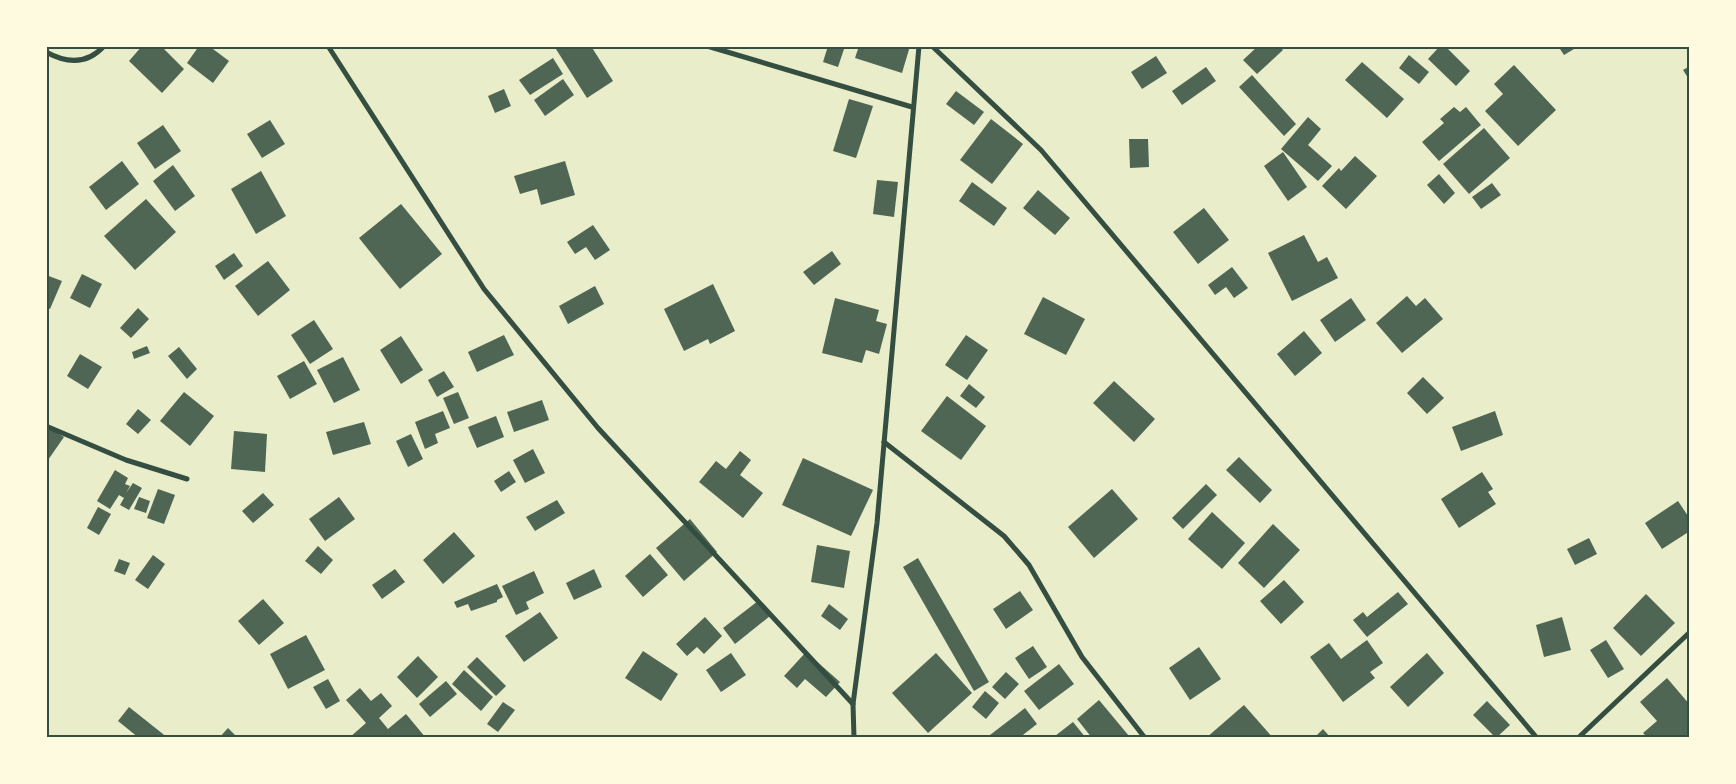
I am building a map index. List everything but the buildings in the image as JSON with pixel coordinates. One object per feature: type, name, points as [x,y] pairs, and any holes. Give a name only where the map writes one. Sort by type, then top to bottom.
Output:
[{"type":"street","points":[[46,52],[62,60],[82,60],[98,52],[104,46]]},
{"type":"street","points":[[328,46],[484,289],[598,428],[853,704]]},
{"type":"street","points":[[707,46],[912,107]]},
{"type":"street","points":[[854,738],[853,704],[877,523],[918,46]]},
{"type":"street","points":[[932,46],[1040,150],[1537,738]]},
{"type":"street","points":[[46,426],[126,460],[187,479]]},
{"type":"street","points":[[884,442],[1004,536],[1029,565],[1082,657],[1145,738]]},
{"type":"street","points":[[1578,738],[1690,632]]}]
